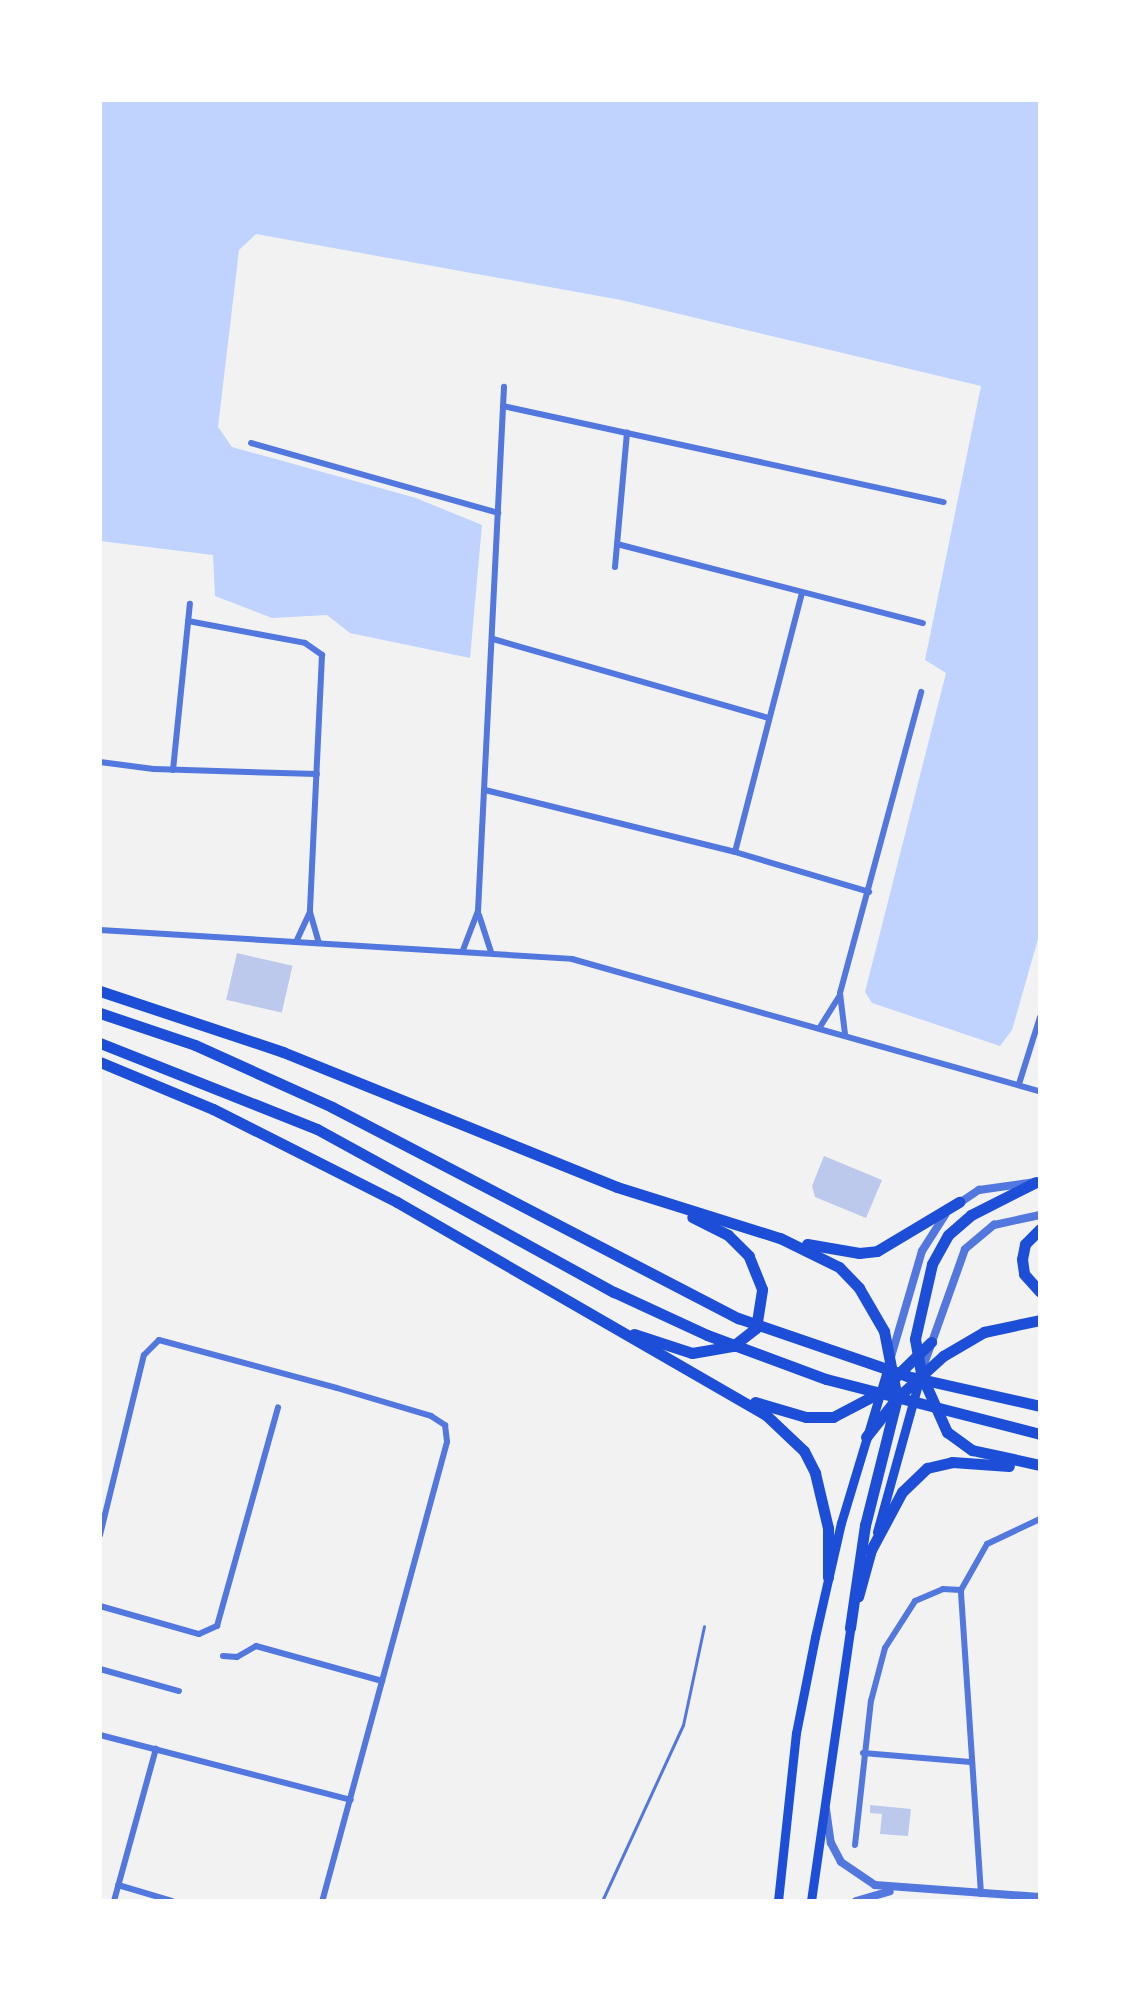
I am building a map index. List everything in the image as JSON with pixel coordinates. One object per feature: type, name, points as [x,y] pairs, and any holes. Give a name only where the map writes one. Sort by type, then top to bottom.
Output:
[{"type":"highway","points":[[100,991],[212,1026],[667,1203],[780,1238],[848,1252],[877,1251],[959,1202]]},
{"type":"highway","points":[[100,1013],[195,1045],[332,1107],[661,1282],[827,1351],[932,1382],[1040,1406]]},
{"type":"highway","points":[[100,1043],[317,1129],[652,1309],[826,1379],[1040,1434]]},
{"type":"highway","points":[[100,1062],[213,1109],[397,1202],[777,1424],[810,1462],[828,1528],[828,1577]]},
{"type":"highway","points":[[1038,1182],[971,1215],[948,1235],[932,1264],[916,1315],[921,1374],[938,1419],[957,1441],[994,1456],[1040,1467]]},
{"type":"highway","points":[[586,1312],[657,1345],[692,1353],[733,1346],[756,1328],[762,1289],[749,1256],[728,1235],[667,1203]]},
{"type":"highway","points":[[1040,1229],[1025,1244],[1022,1259],[1024,1274],[1040,1292]]},
{"type":"highway","points":[[780,1238],[839,1267],[872,1309],[896,1376],[897,1398],[865,1525],[850,1628]]},
{"type":"highway","points":[[866,1437],[921,1374],[984,1332],[1040,1320]]},
{"type":"highway","points":[[728,1393],[819,1417],[859,1408],[879,1393],[931,1342]]},
{"type":"highway","points":[[871,1550],[902,1492],[927,1468],[952,1462],[1040,1467]]},
{"type":"main road","points":[[778,1901],[796,1733],[828,1577],[891,1357]]},
{"type":"main road","points":[[811,1901],[850,1628],[921,1374]]},
{"type":"street","points":[[463,950],[478,911],[504,387]]},
{"type":"street","points":[[503,406],[944,502]]},
{"type":"street","points":[[615,567],[627,433]]},
{"type":"street","points":[[251,443],[498,513]]},
{"type":"street","points":[[617,544],[923,623]]},
{"type":"street","points":[[735,852],[802,592]]},
{"type":"street","points":[[173,770],[190,604]]},
{"type":"street","points":[[188,621],[317,649],[323,662],[310,912],[319,943]]},
{"type":"street","points":[[493,639],[769,718]]},
{"type":"street","points":[[820,1027],[840,993],[921,692]]},
{"type":"street","points":[[100,762],[173,770],[317,774]]},
{"type":"street","points":[[485,790],[735,852],[869,892]]},
{"type":"street","points":[[478,911],[491,951]]},
{"type":"street","points":[[296,942],[310,912]]},
{"type":"street","points":[[100,930],[491,951],[572,959],[1040,1091]]},
{"type":"street","points":[[840,993],[845,1034]]},
{"type":"street","points":[[1019,1084],[1040,1017]]},
{"type":"street","points":[[891,1357],[922,1251],[937,1222],[959,1202],[1005,1182],[1038,1182]]},
{"type":"street","points":[[921,1374],[965,1249],[994,1225],[1040,1215]]},
{"type":"street","points":[[100,1535],[144,1355],[159,1340],[439,1419],[447,1442],[322,1901]]},
{"type":"street","points":[[100,1606],[199,1634],[217,1626],[278,1407]]},
{"type":"street","points":[[981,1894],[961,1590],[987,1544],[1040,1519]]},
{"type":"street","points":[[855,1845],[863,1753],[875,1683],[903,1614],[923,1596],[943,1589],[961,1590]]},
{"type":"street","points":[[223,1656],[237,1657],[256,1646],[382,1681]]},
{"type":"street","points":[[100,1669],[179,1691]]},
{"type":"street","points":[[100,1736],[351,1800]]},
{"type":"street","points":[[114,1901],[156,1749]]},
{"type":"street","points":[[863,1753],[971,1762]]},
{"type":"street","points":[[825,1801],[831,1843],[841,1862],[861,1878],[895,1889],[1040,1897]]},
{"type":"street","points":[[118,1885],[172,1901]]},
{"type":"street","points":[[856,1901],[895,1889]]},
{"type":"lane","points":[[602,1901],[683,1725],[704,1626]]},
{"type":"water","points":[[100,100],[1040,100],[1040,932],[1012,1030],[1000,1046],[872,1003],[865,992],[946,673],[925,660],[981,386],[621,300],[256,234],[239,250],[218,427],[232,447],[416,498],[482,525],[470,658],[350,633],[327,615],[272,618],[215,596],[213,555],[100,541]]},
{"type":"building","points":[[237,953],[293,966],[282,1013],[226,1000]]},
{"type":"building","points":[[824,1156],[882,1180],[866,1218],[815,1197],[812,1186]]},
{"type":"building","points":[[870,1805],[911,1809],[908,1836],[880,1834],[882,1814],[870,1813]]}]
